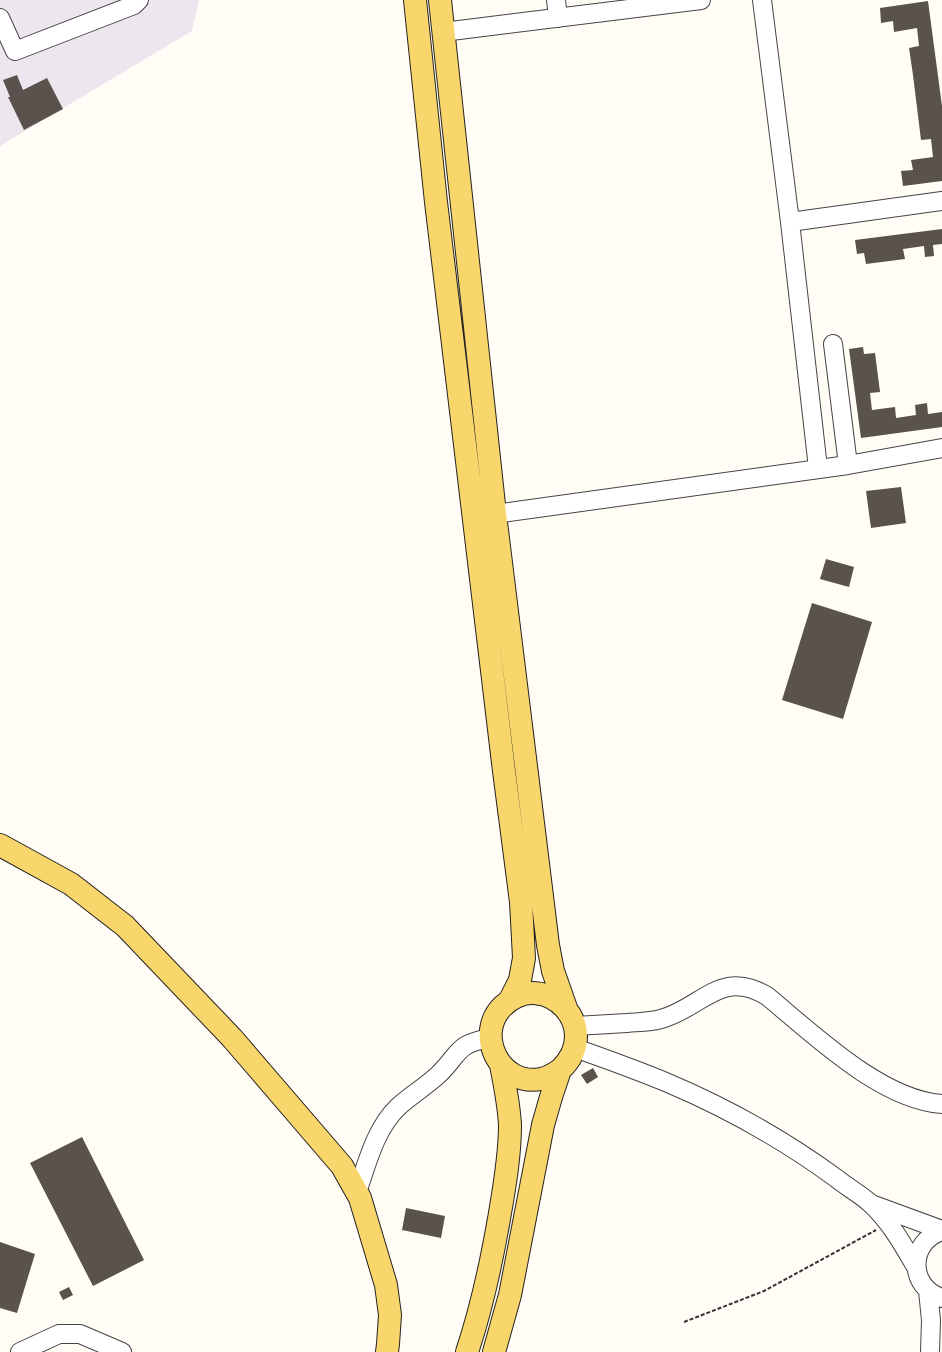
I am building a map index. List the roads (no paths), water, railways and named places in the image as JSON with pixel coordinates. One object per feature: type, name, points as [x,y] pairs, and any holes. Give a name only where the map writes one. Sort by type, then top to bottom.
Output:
[{"type":"main road","points":[[415,0],[436,202],[521,902],[524,947],[523,970],[518,986],[510,1000],[498,1012],[491,1029],[490,1038],[495,1057],[501,1065],[514,1075],[529,1080],[551,1076],[560,1070],[569,1060],[575,1048],[577,1037],[553,971],[548,945],[495,514],[440,0]]},
{"type":"main road","points":[[0,845],[71,884],[125,926],[237,1044],[342,1166],[360,1198],[386,1285],[390,1315],[387,1352]]},
{"type":"main road","points":[[524,947],[548,945]]},
{"type":"main road","points":[[510,1000],[521,995],[534,993],[546,995],[557,1000],[571,1017]]},
{"type":"main road","points":[[467,1352],[484,1292],[495,1240],[508,1162],[510,1124],[501,1065]]},
{"type":"main road","points":[[494,1352],[510,1295],[543,1125],[560,1070]]},
{"type":"main road","points":[[510,1124],[543,1125]]},
{"type":"street","points":[[0,18],[15,51],[32,46],[134,5],[139,0]]},
{"type":"street","points":[[443,32],[557,9],[701,0]]},
{"type":"street","points":[[762,0],[790,222],[818,468]]},
{"type":"street","points":[[790,222],[867,203],[942,201]]},
{"type":"street","points":[[833,344],[848,465]]},
{"type":"street","points":[[495,514],[848,465],[942,448]]},
{"type":"street","points":[[571,1017],[659,1019],[678,1013],[715,990],[731,986],[747,987],[767,996],[859,1071],[897,1091],[929,1103],[942,1104]]},
{"type":"street","points":[[356,1192],[381,1130],[397,1108],[435,1078],[459,1050],[475,1041],[490,1038]]},
{"type":"street","points":[[575,1048],[669,1084],[729,1112],[816,1164],[871,1204],[888,1223],[916,1266],[920,1280],[935,1294],[931,1320],[930,1352]]},
{"type":"street","points":[[871,1204],[942,1230]]},
{"type":"street","points":[[916,1266],[918,1253],[921,1246],[931,1236],[942,1230]]},
{"type":"street","points":[[20,1352],[59,1334],[80,1334],[122,1352]]}]
